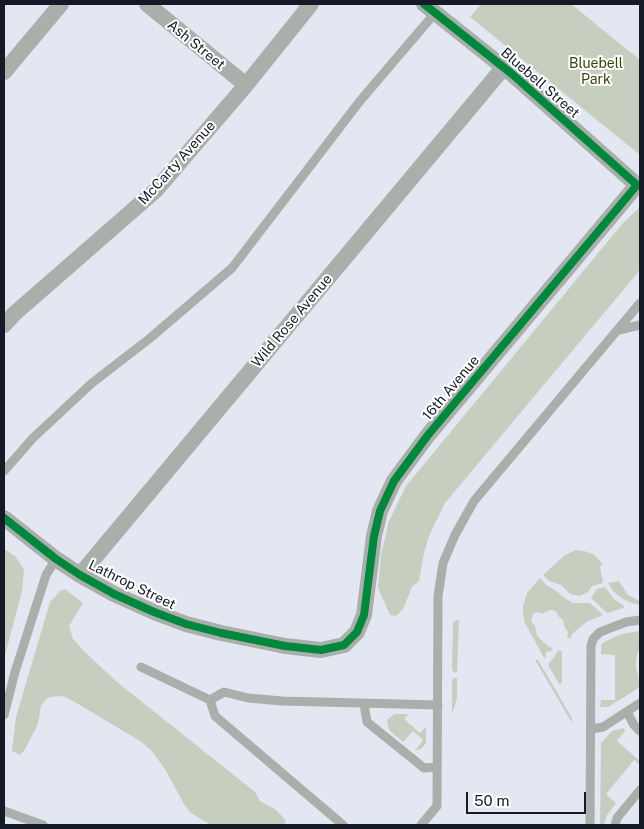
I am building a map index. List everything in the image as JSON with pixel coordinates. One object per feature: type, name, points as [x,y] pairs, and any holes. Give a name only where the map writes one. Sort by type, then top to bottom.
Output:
[{"type":"street","points":[[4,72],[61,4]]},
{"type":"street","name":"Ash Street","points":[[146,4],[246,85]]},
{"type":"street","name":"McCarty Avenue","points":[[4,325],[14,314],[156,190],[246,85],[311,4]]},
{"type":"street","name":"Bluebell Street","points":[[429,8],[504,67],[637,185]]},
{"type":"street","name":"Wild Rose Avenue","points":[[80,575],[504,67]]},
{"type":"street","name":"16th Avenue","points":[[352,639],[358,632],[364,614],[374,536],[380,511],[394,481],[428,435],[637,185]]},
{"type":"street","name":"Lathrop Street","points":[[4,518],[56,559],[80,575],[114,594],[186,624],[285,646],[321,650],[344,645],[352,639]]},
{"type":"lane","points":[[4,471],[33,438],[92,383],[149,339],[232,268],[429,8]]},
{"type":"lane","points":[[421,825],[437,806],[438,596],[443,563],[454,534],[474,502],[640,303]]},
{"type":"lane","points":[[618,330],[640,325]]},
{"type":"lane","points":[[4,715],[15,672],[46,575],[56,559]]},
{"type":"lane","points":[[590,825],[591,646],[593,640],[600,632],[609,627],[640,620]]},
{"type":"lane","points":[[141,668],[210,700],[215,716],[343,825]]},
{"type":"lane","points":[[210,700],[224,692],[248,698],[282,701],[438,705]]},
{"type":"lane","points":[[364,704],[367,722],[424,768],[437,767]]},
{"type":"lane","points":[[591,729],[603,727],[640,704]]},
{"type":"lane","points":[[627,712],[634,725],[640,731]]},
{"type":"lane","points":[[614,825],[617,818],[640,790]]},
{"type":"lane","points":[[4,811],[43,825]]},
{"type":"green space","name":"Bluebell Park","points":[[481,4],[571,4],[640,60],[640,155],[470,17]]},
{"type":"green space","points":[[640,207],[640,270],[445,503],[429,536],[419,581],[412,587],[403,609],[396,616],[390,615],[378,588],[381,555],[389,521],[406,486],[623,223]]},
{"type":"green space","points":[[4,549],[15,556],[24,569],[22,591],[4,659]]},
{"type":"green space","points":[[576,550],[593,554],[603,564],[600,566],[603,583],[592,586],[588,592],[580,596],[570,594],[561,585],[549,581],[543,575],[565,555]]},
{"type":"green space","points":[[540,578],[546,585],[566,599],[573,603],[590,603],[603,615],[588,621],[573,633],[570,639],[567,636],[568,632],[563,620],[556,611],[550,610],[542,614],[538,612],[533,614],[531,621],[535,626],[537,636],[549,647],[553,648],[550,652],[547,651],[545,654],[547,656],[544,658],[525,623],[523,614],[527,593]]},
{"type":"green space","points":[[619,581],[628,595],[640,601],[640,605],[623,599],[614,592],[608,583]]},
{"type":"green space","points":[[605,587],[624,608],[607,613],[591,598],[597,589]]},
{"type":"green space","points":[[65,589],[83,603],[69,626],[73,639],[85,652],[117,682],[255,792],[260,801],[275,809],[286,822],[284,825],[211,825],[191,813],[185,806],[165,769],[151,750],[140,741],[68,698],[60,696],[46,699],[41,706],[38,724],[24,751],[20,755],[12,751],[16,717],[50,602],[60,591]]},
{"type":"green space","points":[[459,620],[457,672],[455,673],[452,670],[453,623]]},
{"type":"green space","points":[[640,631],[640,646],[636,665],[640,687],[608,707],[600,707],[601,700],[615,700],[615,655],[601,654],[601,645],[621,634]]},
{"type":"green space","points":[[558,651],[562,651],[562,683],[559,684],[548,665]]},
{"type":"green space","points":[[535,660],[538,660],[572,718],[572,723]]},
{"type":"green space","points":[[457,678],[457,698],[452,714],[452,680]]},
{"type":"green space","points":[[394,714],[409,714],[404,719],[420,733],[426,727],[426,743],[421,749],[415,751],[423,740],[413,731],[403,742],[389,730],[387,720]]},
{"type":"green space","points":[[624,728],[625,731],[617,741],[640,761],[640,765],[634,760],[606,794],[616,803],[607,815],[604,825],[600,825],[601,743],[612,731]]},
{"type":"cycle path","points":[[4,518],[56,559],[80,575],[114,594],[186,624],[285,646],[321,650],[344,645],[357,632],[364,615],[374,536],[380,511],[394,481],[428,435],[637,185],[512,74],[424,4]]}]
